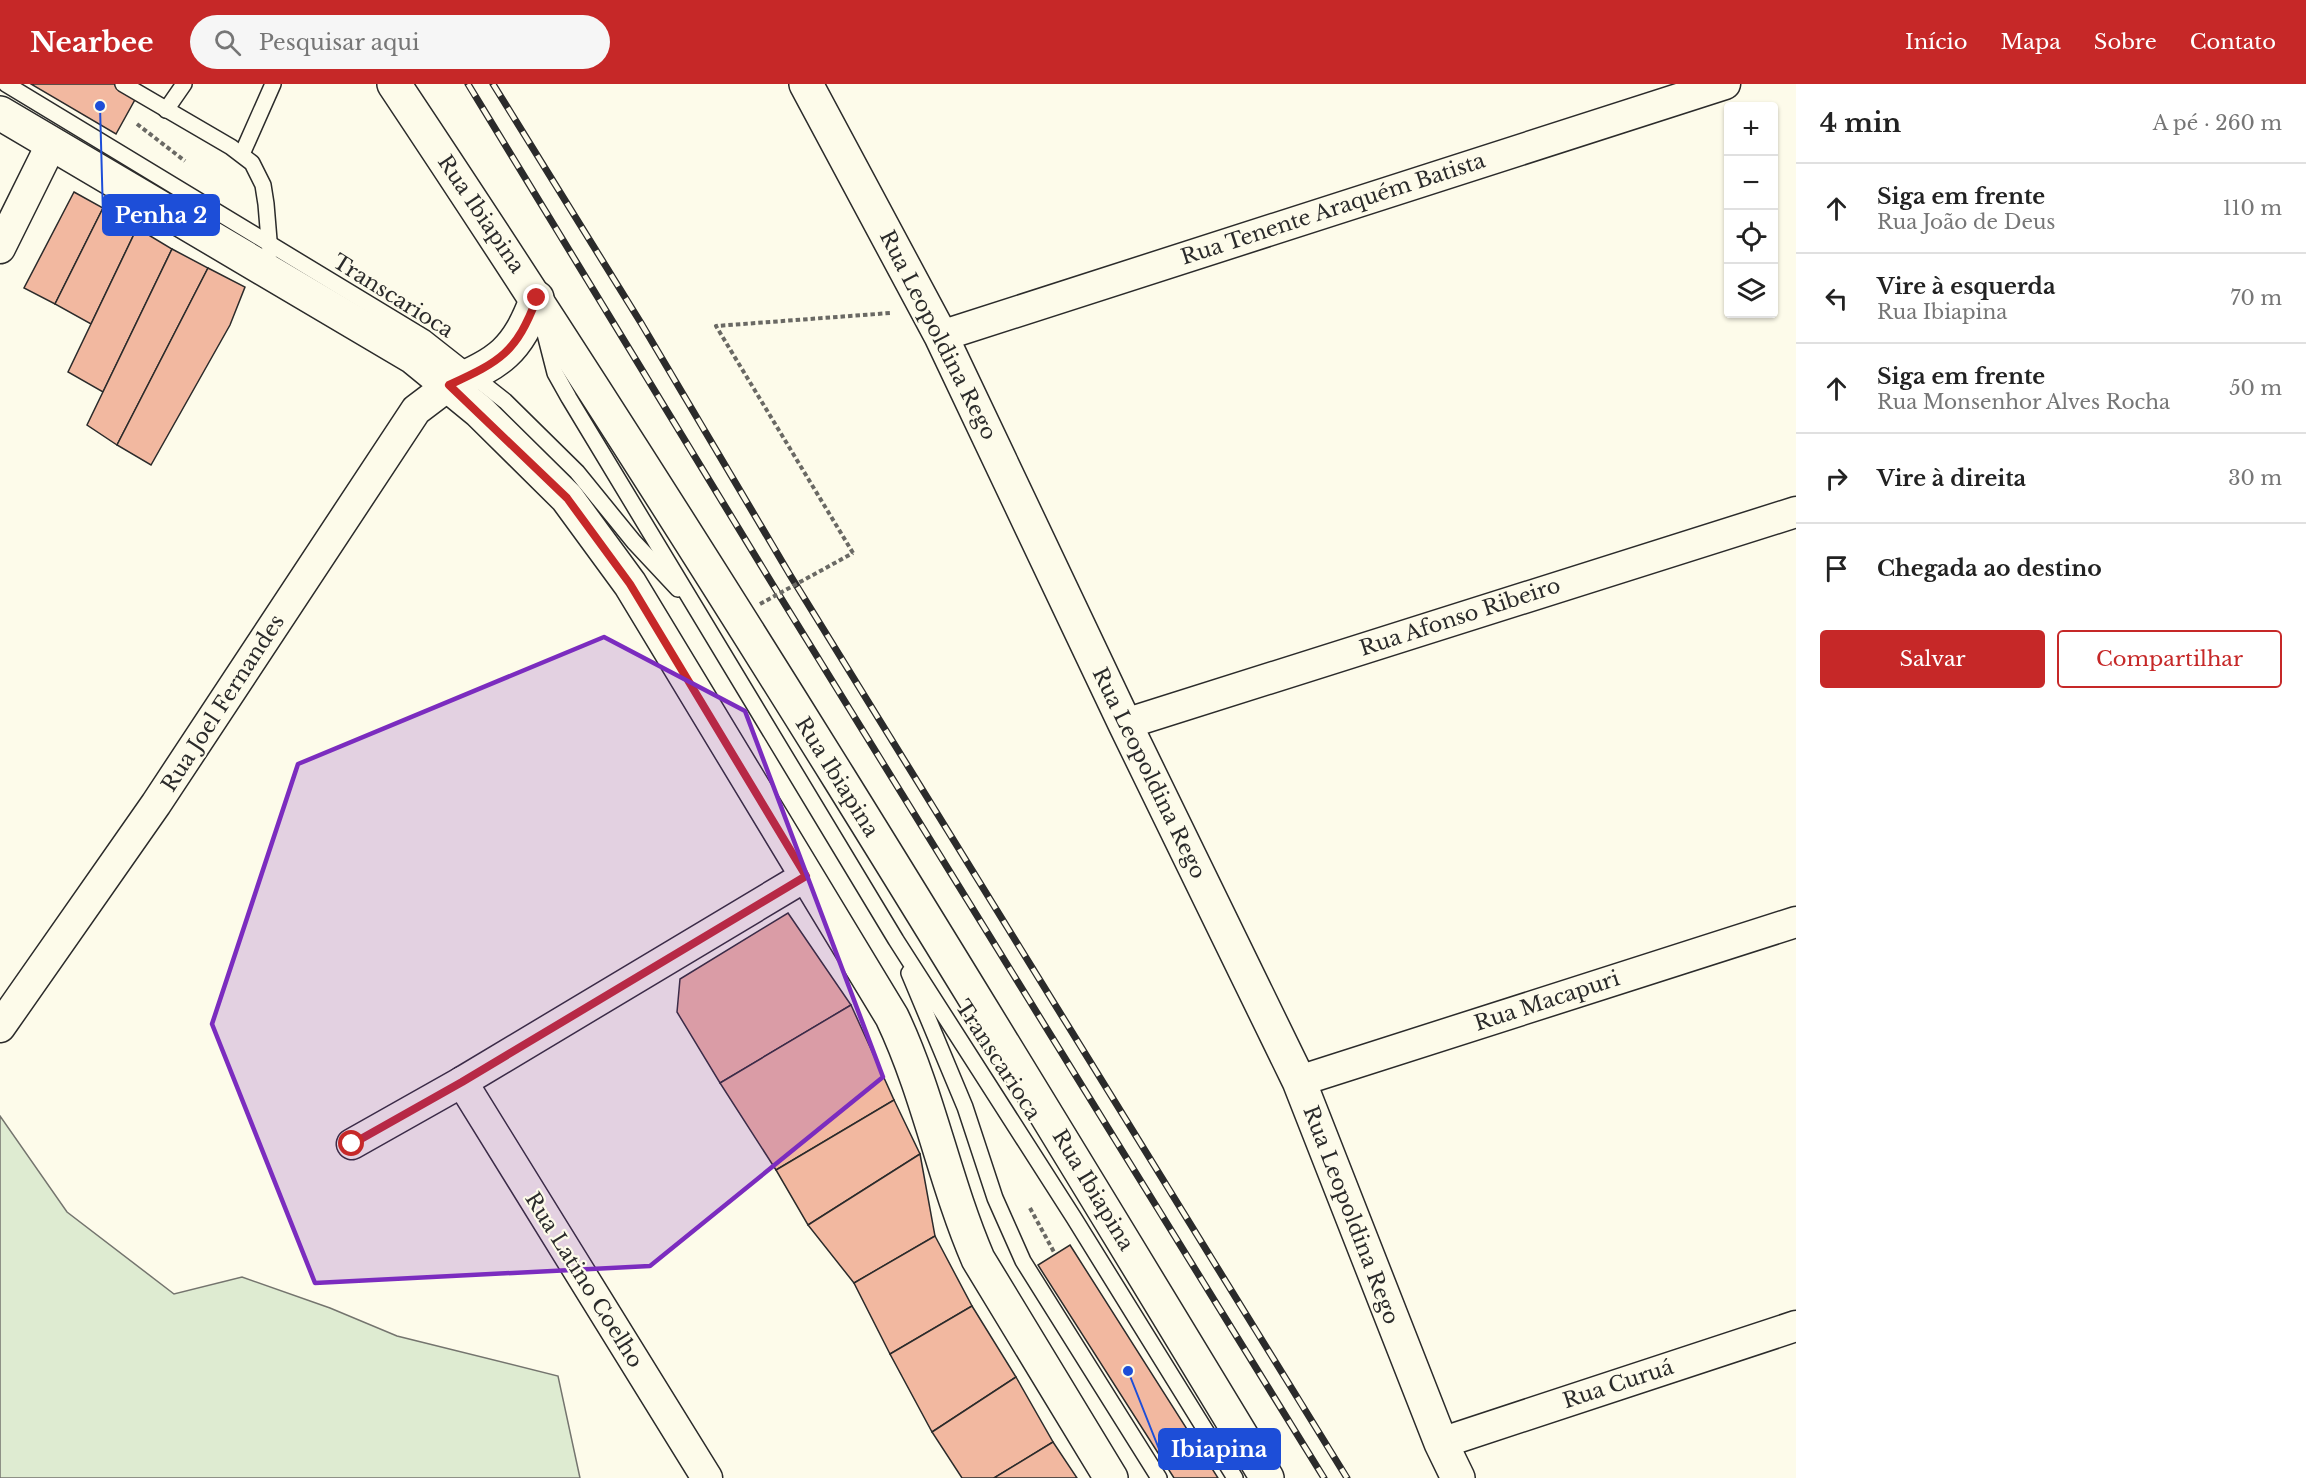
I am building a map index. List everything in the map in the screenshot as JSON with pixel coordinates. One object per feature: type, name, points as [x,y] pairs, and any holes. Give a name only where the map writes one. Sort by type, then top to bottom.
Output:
[{"type":"main road","name":"Rua Ibiapina","points":[[394,84],[537,298],[1080,1167],[1268,1478]]},
{"type":"main road","name":"Rua Leopoldina Rego","points":[[806,84],[941,336],[1125,724],[1299,1081],[1441,1443],[1458,1478]]},
{"type":"main road","points":[[0,113],[270,259],[413,357],[461,379],[567,498],[630,584],[892,1017],[908,1052],[967,1232],[978,1258],[1111,1478]]},
{"type":"main road","points":[[461,379],[493,364],[512,348],[537,298]]},
{"type":"street","name":"Rua Tenente Araquém Batista","points":[[941,336],[1725,84]]},
{"type":"street","points":[[0,248],[52,143]]},
{"type":"street","name":"Rua Joel Fernandes","points":[[0,1027],[110,872],[416,410],[461,379]]},
{"type":"street","name":"Rua Afonso Ribeiro","points":[[1125,724],[1796,512]]},
{"type":"street","points":[[352,1144],[462,1082],[806,876]]},
{"type":"street","name":"Rua Macapuri","points":[[1299,1081],[1796,922]]},
{"type":"street","name":"Rua Latino Coelho","points":[[462,1082],[707,1478]]},
{"type":"street","name":"Rua Curuá","points":[[1441,1443],[1796,1326]]},
{"type":"lane","points":[[6,84],[270,259]]},
{"type":"lane","points":[[123,84],[242,154],[252,163],[262,185],[270,259]]},
{"type":"lane","points":[[166,111],[184,84]]},
{"type":"lane","points":[[242,154],[273,84]]},
{"type":"lane","name":"Transcarioca","points":[[537,298],[555,373],[896,940],[1074,1218],[1235,1478]]},
{"type":"lane","name":"Transcarioca","points":[[461,379],[505,401],[577,472],[634,542],[700,613]]},
{"type":"lane","name":"Transcarioca","points":[[896,940],[965,1107],[995,1198],[1023,1260],[1159,1478]]},
{"type":"path","points":[[135,122],[187,163]]},
{"type":"path","points":[[760,604],[853,554],[716,326],[894,312],[923,301]]},
{"type":"path","points":[[1030,1209],[1055,1254]]},
{"type":"highlighted area","points":[[604,637],[745,711],[883,1077],[650,1266],[315,1283],[212,1024],[298,764]]},
{"type":"green space","points":[[0,1116],[67,1212],[174,1294],[242,1277],[330,1308],[397,1336],[558,1376],[580,1478],[0,1478]]},
{"type":"building","points":[[31,84],[117,84],[137,96],[116,134]]},
{"type":"building","points":[[74,192],[103,208],[55,304],[24,288]]},
{"type":"building","points":[[103,208],[137,228],[91,324],[55,304]]},
{"type":"building","points":[[137,228],[172,249],[103,392],[68,372]]},
{"type":"building","points":[[172,249],[208,268],[117,445],[87,425]]},
{"type":"building","points":[[208,268],[245,287],[230,325],[151,465],[117,445]]},
{"type":"building","points":[[788,913],[851,1005],[720,1083],[677,1012],[680,979]]},
{"type":"building","points":[[851,1005],[894,1100],[776,1170],[720,1083]]},
{"type":"building","points":[[894,1100],[920,1154],[808,1225],[776,1170]]},
{"type":"building","points":[[920,1154],[935,1236],[854,1283],[808,1225]]},
{"type":"building","points":[[935,1236],[972,1306],[890,1354],[854,1283]]},
{"type":"building","points":[[1070,1245],[1218,1478],[1174,1478],[1038,1265]]},
{"type":"building","points":[[972,1306],[1016,1377],[932,1432],[890,1354]]},
{"type":"building","points":[[1016,1377],[1053,1442],[994,1478],[962,1478],[932,1432]]},
{"type":"building","points":[[1053,1442],[1077,1478],[994,1478]]},
{"type":"railway","points":[[468,84],[773,585],[1324,1478]]},
{"type":"railway","points":[[493,84],[641,323],[790,575],[1347,1478]]},
{"type":"place","name":"Penha 2","points":[[100,106]]},
{"type":"place","name":"Ibiapina","points":[[1128,1371]]},
{"type":"route","points":[[352,1144],[462,1082],[806,876],[630,584],[567,498],[479,411],[449,385],[493,364],[512,348],[537,298]]}]
